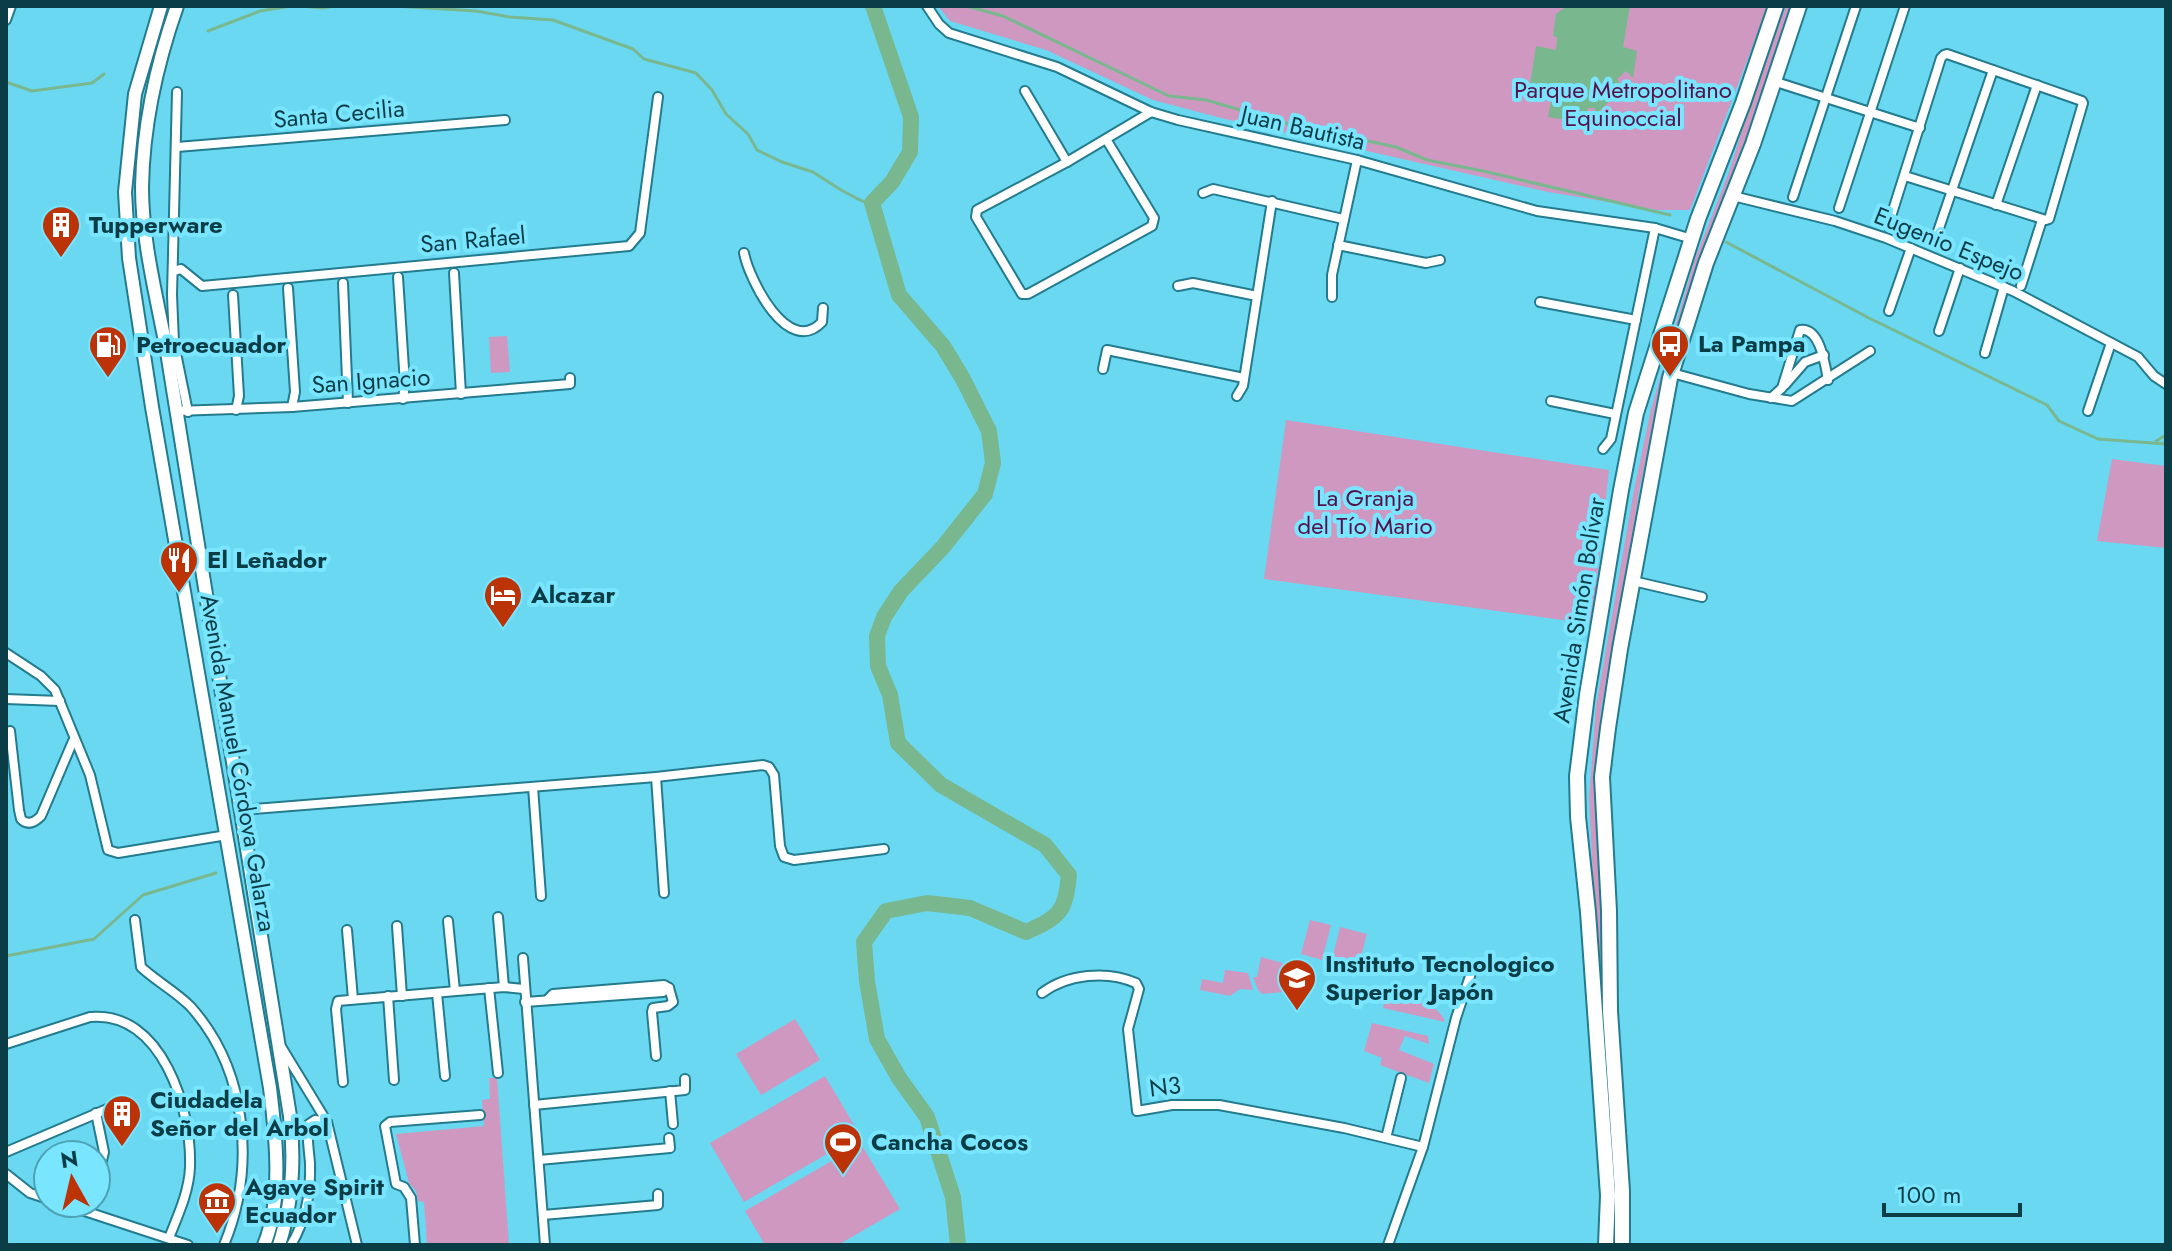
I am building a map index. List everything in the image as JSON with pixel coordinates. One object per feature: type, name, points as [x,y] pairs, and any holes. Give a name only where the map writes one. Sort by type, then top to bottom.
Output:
[{"type":"highway","name":"Avenida Simón Bolívar","points":[[1606,1245],[1608,1195],[1588,912],[1578,817],[1577,776],[1587,695],[1636,413],[1692,239],[1776,6]]},
{"type":"highway","name":"Avenida Simón Bolívar","points":[[1622,1245],[1622,1191],[1609,999],[1609,911],[1602,777],[1620,649],[1672,373],[1706,263],[1733,196],[1799,6]]},
{"type":"main road","name":"Avenida Manuel Córdova Galarza","points":[[161,6],[135,94],[125,192],[129,258],[263,1037],[276,1138],[274,1189],[269,1233],[264,1245]]},
{"type":"main road","name":"Avenida Manuel Córdova Galarza","points":[[177,6],[153,93],[142,189],[149,258],[171,348],[280,1044],[293,1162],[287,1213],[279,1245]]},
{"type":"main road","points":[[145,354],[171,348]]},
{"type":"main road","points":[[237,889],[245,893],[253,886]]},
{"type":"street","points":[[6,20],[11,6]]},
{"type":"street","name":"Juan Bautista","points":[[927,6],[949,33],[1057,67],[1151,112],[1357,160],[1537,211],[1655,228],[1692,239]]},
{"type":"street","points":[[1793,197],[1856,6]]},
{"type":"street","points":[[1839,208],[1905,6]]},
{"type":"street","points":[[1888,226],[1944,55],[2083,103],[2049,219],[2042,220],[1905,176]]},
{"type":"street","points":[[1935,240],[1993,70]]},
{"type":"street","points":[[1772,80],[1920,128]]},
{"type":"street","points":[[1996,205],[2037,85]]},
{"type":"street","points":[[1025,91],[1067,162]]},
{"type":"street","points":[[171,348],[177,92]]},
{"type":"street","name":"San Rafael","points":[[173,271],[181,269],[202,286],[629,246],[640,233],[658,97]]},
{"type":"street","points":[[1106,139],[1154,218],[1152,226],[1028,294],[1022,294],[977,210],[1151,112]]},
{"type":"street","name":"Santa Cecilia","points":[[177,147],[505,120]]},
{"type":"street","points":[[1332,297],[1332,275],[1357,160]]},
{"type":"street","points":[[1203,193],[1213,189],[1343,219]]},
{"type":"street","name":"Eugenio Espejo","points":[[1733,196],[1835,221],[1911,248],[2004,287],[2138,357],[2154,376],[2166,384]]},
{"type":"street","points":[[1237,396],[1244,378],[1272,201]]},
{"type":"street","points":[[2021,286],[2042,220]]},
{"type":"street","points":[[1603,449],[1611,439],[1655,228]]},
{"type":"street","points":[[1338,245],[1426,263],[1440,260]]},
{"type":"street","points":[[1889,311],[1911,248]]},
{"type":"street","points":[[744,253],[756,286],[784,324],[800,330],[816,328],[822,322],[823,308]]},
{"type":"street","points":[[1939,331],[1960,268]]},
{"type":"street","points":[[454,273],[461,394]]},
{"type":"street","points":[[398,277],[405,384],[403,399]]},
{"type":"street","points":[[343,283],[348,403]]},
{"type":"street","points":[[1178,286],[1193,283],[1257,296]]},
{"type":"street","points":[[1985,353],[2004,287]]},
{"type":"street","points":[[288,288],[295,392],[292,407]]},
{"type":"street","points":[[233,295],[239,396],[236,410]]},
{"type":"street","points":[[1540,302],[1636,320]]},
{"type":"street","points":[[1782,388],[1800,330],[1810,330],[1824,355],[1828,380]]},
{"type":"street","points":[[2088,411],[2111,343]]},
{"type":"street","points":[[1103,369],[1107,350],[1244,378]]},
{"type":"street","points":[[1672,373],[1792,401],[1870,351]]},
{"type":"street","points":[[1771,398],[1805,362],[1824,355]]},
{"type":"street","name":"San Ignacio","points":[[181,412],[403,399],[570,381]]},
{"type":"street","points":[[1551,401],[1615,414]]},
{"type":"street","points":[[1633,581],[1702,597]]},
{"type":"street","points":[[6,653],[41,676],[55,690],[73,741],[90,775],[110,852],[227,835]]},
{"type":"street","points":[[6,699],[60,701]]},
{"type":"street","points":[[10,731],[19,810],[21,819],[28,823],[35,822],[41,816],[73,741]]},
{"type":"street","points":[[242,810],[766,766],[774,775],[780,846],[784,857],[794,860],[884,849]]},
{"type":"street","points":[[656,777],[664,893]]},
{"type":"street","points":[[533,787],[541,896]]},
{"type":"street","points":[[498,917],[504,987]]},
{"type":"street","points":[[135,920],[141,967],[176,993],[196,1013],[221,1055],[238,1097],[243,1141],[240,1200],[224,1245]]},
{"type":"street","points":[[448,921],[455,991]]},
{"type":"street","points":[[397,926],[402,996]]},
{"type":"street","points":[[347,930],[353,999]]},
{"type":"street","points":[[523,958],[545,1245]]},
{"type":"street","points":[[1388,1245],[1423,1147],[1456,1018],[1472,970]]},
{"type":"street","name":"N3","points":[[1042,993],[1056,984],[1085,976],[1136,983],[1139,989],[1128,1029],[1137,1111],[1172,1105],[1219,1105],[1423,1147]]},
{"type":"street","points":[[343,1082],[335,1004],[338,1001],[504,987],[524,989]]},
{"type":"street","points":[[489,988],[498,1073]]},
{"type":"street","points":[[525,1002],[663,992],[669,988],[673,1002],[653,1008],[652,1012],[656,1056]]},
{"type":"street","points":[[437,993],[445,1076]]},
{"type":"street","points":[[388,996],[394,1080]]},
{"type":"street","points":[[6,1044],[103,1015],[119,1019],[150,1041],[182,1103],[190,1148],[185,1197],[169,1238]]},
{"type":"street","points":[[280,1044],[327,1122],[357,1245]]},
{"type":"street","points":[[1386,1138],[1401,1078]]},
{"type":"street","points":[[534,1105],[685,1090],[685,1079]]},
{"type":"street","points":[[670,1091],[673,1124]]},
{"type":"street","points":[[6,1152],[126,1101]]},
{"type":"street","points":[[96,1113],[101,1139]]},
{"type":"street","points":[[415,1245],[411,1198],[404,1187],[396,1184],[385,1126],[390,1122],[480,1115]]},
{"type":"street","points":[[291,1245],[303,1219],[311,1182],[307,1141],[309,1124],[315,1120],[327,1122]]},
{"type":"street","points":[[539,1160],[670,1148],[669,1138]]},
{"type":"street","points":[[6,1174],[32,1194]]},
{"type":"street","points":[[543,1215],[658,1205],[658,1194]]},
{"type":"street","points":[[112,1217],[188,1245]]},
{"type":"green space","name":"Parque Metropolitano Equinoccial","points":[[938,6],[1768,6],[1690,210],[1657,210],[1548,192],[1153,100],[1046,50],[950,21]]},
{"type":"green space","points":[[1786,6],[1793,6],[1734,174],[1710,232],[1664,380],[1639,491],[1628,570],[1601,709],[1595,796],[1605,1017],[1615,1147],[1616,1245],[1611,1245],[1589,797],[1596,707],[1651,409],[1695,259],[1729,172],[1763,64]]},
{"type":"green space","points":[[507,336],[510,372],[491,373],[489,337]]},
{"type":"green space","name":"La Granja del Tío Mario","points":[[1286,420],[1609,470],[1592,624],[1264,579]]},
{"type":"green space","points":[[2112,459],[2166,466],[2166,548],[2097,541]]},
{"type":"green space","points":[[1310,920],[1331,925],[1322,960],[1301,954]]},
{"type":"green space","points":[[1340,927],[1367,934],[1356,975],[1330,968]]},
{"type":"green space","points":[[1261,957],[1308,970],[1304,990],[1262,994],[1253,977],[1257,977]]},
{"type":"green space","points":[[1225,970],[1248,973],[1253,990],[1240,989],[1230,996],[1200,990],[1202,979],[1223,983]]},
{"type":"green space","points":[[1386,993],[1428,1005],[1436,1009],[1445,1022],[1383,1008]]},
{"type":"green space","points":[[795,1019],[820,1060],[761,1095],[736,1054]]},
{"type":"green space","points":[[1372,1023],[1428,1036],[1429,1044],[1405,1036],[1399,1050],[1434,1064],[1429,1083],[1380,1065],[1382,1058],[1364,1051]]},
{"type":"green space","points":[[825,1076],[860,1135],[744,1202],[710,1143]]},
{"type":"green space","points":[[489,1078],[497,1078],[509,1245],[427,1245],[424,1202],[418,1201],[416,1191],[409,1183],[396,1134],[484,1126],[482,1100],[490,1099]]},
{"type":"green space","name":"Cancha Cocos","points":[[861,1144],[900,1209],[838,1245],[765,1245],[745,1211]]},
{"type":"shaded area","points":[[1567,6],[1630,6],[1623,47],[1637,51],[1633,78],[1626,71],[1617,79],[1623,88],[1594,116],[1595,108],[1588,108],[1585,123],[1548,117],[1552,95],[1529,91],[1536,46],[1556,50],[1557,37],[1553,36],[1556,14]]},
{"type":"waterway","points":[[208,31],[260,11],[292,6]]},
{"type":"waterway","points":[[302,6],[335,6]]},
{"type":"waterway","points":[[393,6],[553,20],[633,49],[644,59],[696,73],[712,90],[726,114],[748,134],[757,150],[813,172],[841,190],[872,203]]},
{"type":"waterway","points":[[873,6],[911,117],[910,152],[892,182],[872,203],[899,295],[943,346],[963,379],[989,431],[993,463],[985,494],[943,547],[901,591],[884,617],[877,636],[878,666],[890,695],[898,743],[941,785],[1045,845],[1069,875],[1066,897],[1059,911],[1047,922],[1026,932],[970,908],[927,903],[886,911],[864,942],[877,1039],[899,1078],[927,1117],[953,1197],[958,1245]]},
{"type":"waterway","points":[[966,6],[1003,16],[1169,96],[1206,100],[1292,125],[1396,147],[1427,160],[1670,215]]},
{"type":"waterway","points":[[6,82],[32,91],[92,83],[104,74]]},
{"type":"waterway","points":[[1726,242],[1869,318],[2047,405],[2059,421],[2098,439],[2166,444]]},
{"type":"waterway","points":[[2156,441],[2166,435]]},
{"type":"waterway","points":[[6,956],[94,939],[143,895],[216,873]]},
{"type":"place","name":"Tupperware","points":[[61,259]]},
{"type":"place","name":"La Pampa","points":[[1670,378]]},
{"type":"place","name":"Petroecuador","points":[[108,379]]},
{"type":"place","name":"El Leñador","points":[[179,594]]},
{"type":"place","name":"Alcazar","points":[[503,629]]},
{"type":"place","name":"Instituto Tecnologico Superior Japón","points":[[1297,1012]]},
{"type":"place","name":"Ciudadela Señor del Arbol","points":[[122,1148]]},
{"type":"place","name":"Cancha Cocos","points":[[843,1176]]},
{"type":"place","name":"Agave Spirit Ecuador","points":[[217,1235]]}]
